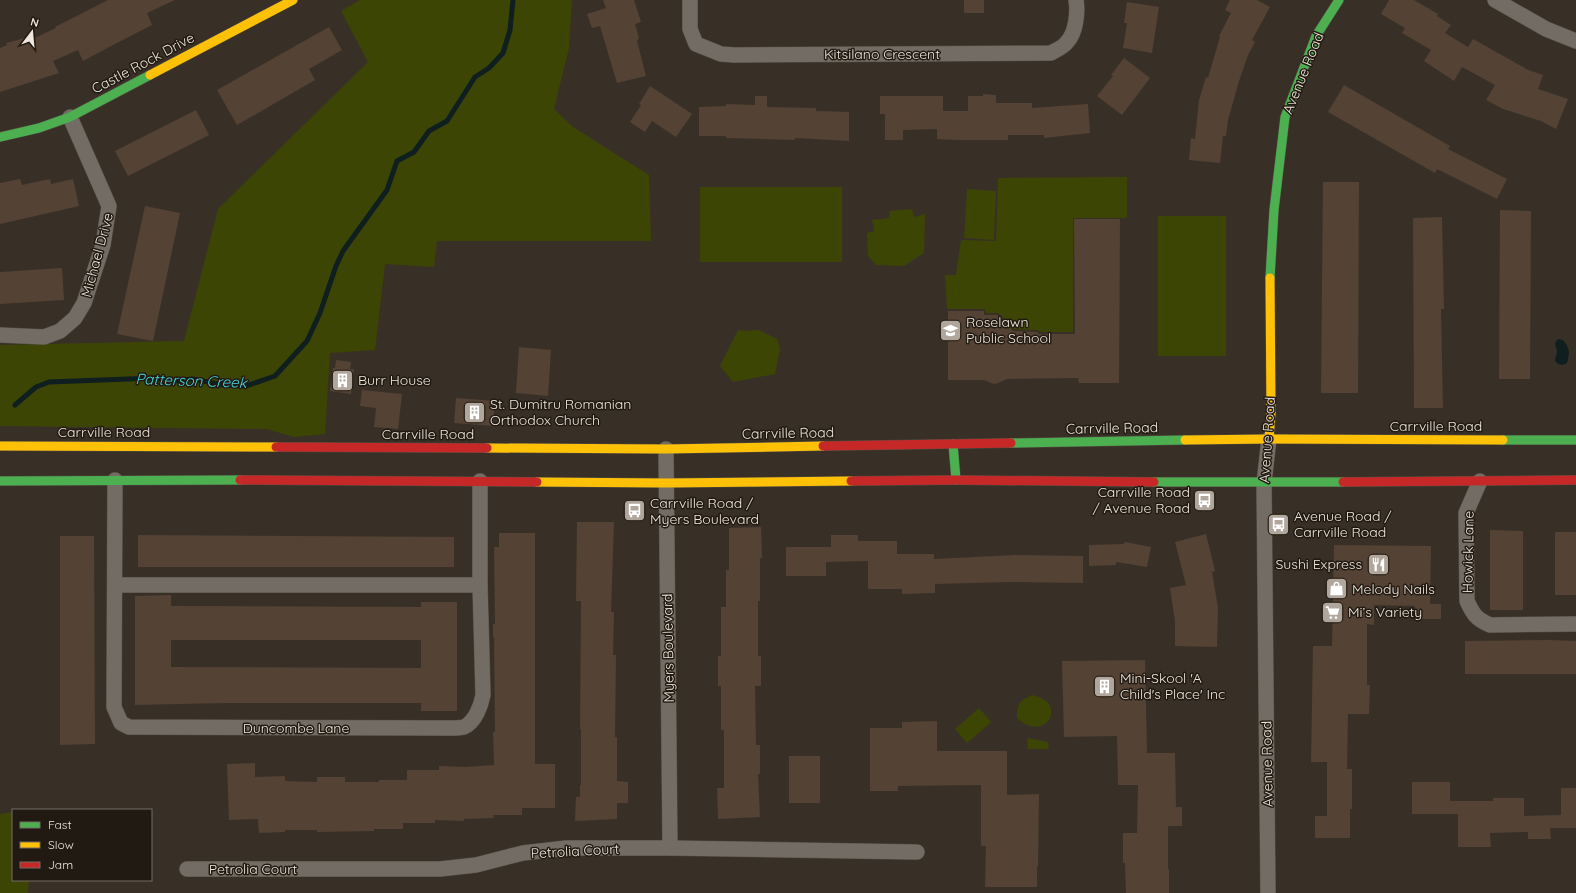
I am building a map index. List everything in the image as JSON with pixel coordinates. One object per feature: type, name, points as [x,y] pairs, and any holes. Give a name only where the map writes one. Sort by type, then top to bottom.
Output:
[{"type":"main road","name":"Castle Rock Drive","points":[[0,138],[39,128],[70,117],[292,0]]},
{"type":"main road","name":"Avenue Road","points":[[1268,439],[1271,413],[1270,282],[1273,217],[1285,116],[1316,36],[1339,0]]},
{"type":"main road","name":"Carrville Road","points":[[0,446],[391,451],[666,449],[1268,439],[1576,440]]},
{"type":"main road","points":[[953,444],[956,480]]},
{"type":"main road","points":[[0,481],[392,478],[480,481],[667,483],[956,480],[1264,483],[1576,480]]},
{"type":"street","name":"Kitsilano Crescent","points":[[690,0],[690,29],[696,44],[721,54],[734,55],[1051,53],[1068,42],[1076,24],[1078,10],[1076,0]]},
{"type":"street","points":[[1495,0],[1546,29],[1576,41]]},
{"type":"street","name":"Michael Drive","points":[[0,335],[44,337],[60,331],[75,318],[84,303],[102,245],[109,206],[70,117]]},
{"type":"street","name":"Avenue Road","points":[[1268,439],[1264,483],[1268,893]]},
{"type":"street","name":"Myers Boulevard","points":[[666,449],[670,848]]},
{"type":"street","name":"Duncombe Lane","points":[[115,480],[114,707],[120,723],[129,727],[451,728],[464,727],[474,717],[481,706],[483,695],[480,585],[480,481]]},
{"type":"street","name":"Howick Lane","points":[[1480,481],[1466,513],[1467,601],[1472,612],[1479,621],[1490,625],[1576,624]]},
{"type":"street","points":[[115,585],[480,585]]},
{"type":"street","name":"Petrolia Court","points":[[187,869],[440,869],[476,865],[523,853],[552,849],[670,848],[917,852]]},
{"type":"green space","points":[[360,0],[572,0],[569,48],[554,109],[573,127],[649,175],[651,241],[437,241],[434,267],[385,264],[375,350],[330,353],[325,434],[294,437],[267,429],[0,426],[0,345],[184,341],[218,209],[368,62],[341,11]]},
{"type":"green space","points":[[1127,177],[1127,218],[1073,218],[1073,332],[1040,332],[1038,330],[1008,329],[1008,322],[998,313],[986,313],[985,309],[947,309],[945,275],[956,275],[961,240],[996,241],[998,178]]},
{"type":"green space","points":[[700,187],[842,187],[842,262],[700,262]]},
{"type":"green space","points":[[967,189],[996,191],[994,240],[964,238]]},
{"type":"green space","points":[[912,209],[914,217],[925,214],[924,253],[904,266],[876,265],[868,256],[867,233],[874,231],[872,220],[889,218],[890,211]]},
{"type":"green space","points":[[1158,216],[1226,216],[1226,356],[1158,356]]},
{"type":"green space","points":[[738,330],[759,330],[777,339],[780,349],[775,374],[733,382],[720,366]]},
{"type":"green space","points":[[1032,695],[1043,699],[1049,704],[1051,710],[1051,716],[1048,722],[1035,727],[1027,725],[1017,718],[1018,706],[1024,699]]},
{"type":"green space","points":[[979,708],[991,722],[967,743],[955,729]]},
{"type":"green space","points":[[1028,738],[1048,742],[1049,749],[1028,749]]},
{"type":"green space","points":[[12,812],[12,881],[29,881],[28,893],[0,893],[0,814]]},
{"type":"shaded area","points":[[1558,339],[1563,340],[1569,351],[1567,363],[1563,365],[1555,361],[1557,351],[1555,343]]},
{"type":"building","points":[[108,0],[175,0],[147,13],[152,25],[83,61],[78,50],[53,61],[59,73],[0,92],[0,48],[7,45],[6,43],[25,38],[26,42],[56,28],[55,27]]},
{"type":"building","points":[[603,0],[634,0],[641,22],[635,24],[639,38],[637,41],[646,76],[617,83],[600,26],[592,28],[587,14],[606,8]]},
{"type":"building","points":[[964,0],[984,0],[984,13],[964,13]]},
{"type":"building","points":[[1230,0],[1257,0],[1270,7],[1252,40],[1255,42],[1248,55],[1239,81],[1228,120],[1226,136],[1223,136],[1220,163],[1189,160],[1191,138],[1195,139],[1199,100],[1206,77],[1208,78],[1220,37],[1219,36],[1231,13],[1225,10]]},
{"type":"building","points":[[1389,0],[1414,0],[1438,14],[1437,16],[1451,25],[1445,33],[1468,47],[1473,39],[1528,70],[1543,75],[1538,89],[1568,99],[1556,129],[1541,121],[1503,109],[1486,100],[1495,85],[1462,67],[1454,81],[1424,61],[1431,50],[1402,33],[1405,28],[1381,14]]},
{"type":"building","points":[[1127,2],[1159,7],[1152,53],[1123,48],[1127,23],[1124,23]]},
{"type":"building","points":[[329,27],[342,50],[309,69],[315,80],[237,125],[217,90]]},
{"type":"building","points":[[1124,58],[1150,78],[1122,115],[1097,96],[1113,76],[1111,75]]},
{"type":"building","points":[[1344,85],[1450,146],[1448,149],[1507,179],[1497,199],[1437,169],[1435,173],[1328,112]]},
{"type":"building","points":[[650,86],[692,114],[676,137],[652,121],[645,132],[630,122],[641,105],[639,104]]},
{"type":"building","points":[[983,94],[996,95],[996,103],[1032,103],[1032,108],[1088,104],[1090,133],[1044,138],[1044,135],[1008,135],[1008,140],[957,140],[937,139],[937,129],[903,130],[903,140],[885,140],[885,114],[880,114],[880,96],[943,96],[943,111],[968,111],[968,96],[983,96]]},
{"type":"building","points":[[755,96],[767,96],[767,107],[816,108],[816,111],[849,112],[849,141],[699,136],[699,107],[726,106],[726,104],[755,105]]},
{"type":"building","points":[[196,110],[209,135],[128,176],[115,151]]},
{"type":"building","points":[[20,179],[22,185],[50,179],[51,184],[73,179],[79,206],[0,224],[0,183]]},
{"type":"building","points":[[1323,182],[1359,182],[1358,393],[1321,393]]},
{"type":"building","points":[[145,206],[180,213],[153,341],[117,334]]},
{"type":"building","points":[[1500,210],[1531,211],[1530,379],[1499,379]]},
{"type":"building","points":[[1442,217],[1444,309],[1441,309],[1443,408],[1414,408],[1413,218]]},
{"type":"building","points":[[1074,219],[1120,219],[1119,383],[1079,383],[1078,378],[1007,379],[994,384],[984,380],[948,380],[948,311],[984,311],[984,315],[997,315],[1013,331],[1038,332],[1038,334],[1075,334]]},
{"type":"building","points":[[62,268],[64,300],[0,304],[0,272]]},
{"type":"building","points":[[519,347],[551,350],[548,396],[516,393]]},
{"type":"building","name":"Burr House","points":[[336,360],[351,362],[350,369],[354,369],[351,394],[330,391],[333,368],[335,368]]},
{"type":"building","points":[[362,390],[402,394],[398,429],[374,427],[376,408],[360,406]]},
{"type":"building","name":"St. Dumitru Romanian Orthodox Church","points":[[456,398],[495,401],[493,426],[454,423]]},
{"type":"building","points":[[577,522],[614,522],[611,612],[614,612],[613,655],[616,655],[615,737],[617,737],[617,781],[628,782],[628,803],[617,803],[617,819],[575,821],[576,797],[580,797],[581,785],[581,601],[576,601]]},
{"type":"building","points":[[761,527],[762,558],[760,558],[760,601],[758,601],[758,656],[761,656],[761,686],[755,686],[756,745],[760,745],[760,774],[758,774],[760,817],[718,819],[717,788],[724,788],[724,730],[721,730],[721,686],[718,686],[718,656],[721,656],[721,607],[726,607],[726,570],[729,570],[729,528]]},
{"type":"building","points":[[1490,530],[1523,531],[1523,610],[1490,610]]},
{"type":"building","points":[[1555,532],[1576,532],[1576,595],[1555,595]]},
{"type":"building","points":[[499,533],[535,533],[535,764],[555,764],[555,808],[522,808],[522,815],[493,815],[494,818],[464,819],[464,821],[435,820],[435,823],[403,823],[403,829],[374,829],[374,831],[317,832],[317,830],[285,830],[285,832],[259,833],[258,819],[229,820],[227,764],[255,763],[255,777],[285,776],[285,781],[317,782],[317,777],[345,777],[345,782],[407,780],[407,770],[439,770],[439,766],[465,767],[494,765],[494,547],[499,547]]},
{"type":"building","points":[[1206,534],[1215,571],[1212,572],[1218,608],[1217,647],[1175,646],[1175,621],[1170,588],[1186,585],[1175,542]]},
{"type":"building","points":[[138,535],[454,537],[454,567],[138,567]]},
{"type":"building","points":[[831,535],[858,535],[858,541],[897,541],[897,554],[934,554],[934,559],[1014,555],[1083,556],[1083,583],[1010,582],[935,584],[935,593],[902,594],[902,589],[868,589],[868,561],[826,562],[826,576],[786,576],[786,547],[831,547]]},
{"type":"building","points":[[60,536],[94,536],[95,744],[60,745]]},
{"type":"building","points":[[1125,542],[1151,547],[1147,567],[1116,562],[1116,565],[1089,566],[1089,545],[1124,544]]},
{"type":"building","points":[[1334,545],[1431,546],[1430,604],[1441,604],[1441,619],[1415,619],[1415,606],[1374,605],[1374,625],[1367,624],[1367,685],[1370,685],[1369,714],[1348,714],[1347,769],[1352,769],[1350,838],[1315,838],[1315,816],[1327,816],[1327,762],[1311,762],[1313,646],[1332,646]]},
{"type":"building","points":[[171,595],[171,606],[421,607],[421,602],[457,602],[457,711],[421,711],[421,703],[224,703],[135,705],[135,596]],"holes":[[[171,640],[421,640],[421,668],[171,667]]]},
{"type":"building","points":[[1465,641],[1576,641],[1576,674],[1465,674]]},
{"type":"building","points":[[1145,660],[1147,753],[1175,753],[1176,807],[1182,807],[1182,826],[1168,826],[1169,893],[1126,893],[1125,863],[1123,863],[1123,833],[1137,833],[1138,785],[1118,785],[1117,736],[1064,737],[1062,661]]},
{"type":"building","points":[[937,721],[937,751],[1007,751],[1007,795],[1039,794],[1037,887],[985,887],[986,846],[981,846],[981,785],[898,786],[898,791],[870,791],[870,728],[902,728],[902,722]]},
{"type":"building","points":[[789,756],[820,756],[820,803],[789,803]]},
{"type":"building","points":[[1412,782],[1450,782],[1450,801],[1493,801],[1493,798],[1524,798],[1524,816],[1561,815],[1561,788],[1576,788],[1576,828],[1550,828],[1551,839],[1528,839],[1528,832],[1490,833],[1491,847],[1458,847],[1458,814],[1412,814]]},
{"type":"waterway","name":"Patterson Creek","points":[[15,405],[36,387],[49,382],[155,378],[169,381],[193,379],[223,385],[246,386],[275,376],[307,341],[320,313],[336,266],[343,251],[387,190],[397,161],[414,152],[429,131],[447,121],[475,77],[489,68],[503,53],[510,30],[513,0]]},
{"type":"traffic: fast","points":[[1270,278],[1274,210],[1285,117],[1316,36],[1339,0]]},
{"type":"traffic: fast","points":[[0,137],[39,128],[70,117],[150,75]]},
{"type":"traffic: fast","points":[[1011,443],[1185,440]]},
{"type":"traffic: fast","points":[[1503,440],[1576,440]]},
{"type":"traffic: fast","points":[[953,444],[956,480]]},
{"type":"traffic: fast","points":[[0,481],[240,480]]},
{"type":"traffic: fast","points":[[1154,482],[1343,482]]},
{"type":"traffic: slow","points":[[150,75],[293,0]]},
{"type":"traffic: slow","points":[[1269,439],[1271,413],[1270,278]]},
{"type":"traffic: slow","points":[[1185,440],[1503,440]]},
{"type":"traffic: slow","points":[[0,446],[276,447]]},
{"type":"traffic: slow","points":[[487,448],[666,449],[823,446]]},
{"type":"traffic: slow","points":[[537,482],[667,483],[851,481]]},
{"type":"traffic: jam","points":[[823,446],[1011,443]]},
{"type":"traffic: jam","points":[[276,447],[487,448]]},
{"type":"traffic: jam","points":[[240,480],[537,482]]},
{"type":"traffic: jam","points":[[851,481],[956,480],[1154,482]]},
{"type":"traffic: jam","points":[[1343,482],[1576,480]]},
{"type":"place","name":"Roselawn Public School","points":[[950,330]]},
{"type":"place","name":"Burr House","points":[[342,380]]},
{"type":"place","name":"St. Dumitru Romanian Orthodox Church","points":[[474,412]]},
{"type":"place","name":"Carrville Road / Avenue Road","points":[[1205,500]]},
{"type":"place","name":"Carrville Road / Myers Boulevard","points":[[634,511]]},
{"type":"place","name":"Avenue Road / Carrville Road","points":[[1279,524]]},
{"type":"place","name":"Sushi Express","points":[[1378,564]]},
{"type":"place","name":"Melody Nails","points":[[1337,589]]},
{"type":"place","name":"Mi’s Variety","points":[[1332,612]]},
{"type":"place","name":"Mini-Skool 'A Child's Place' Inc","points":[[1104,686]]}]
